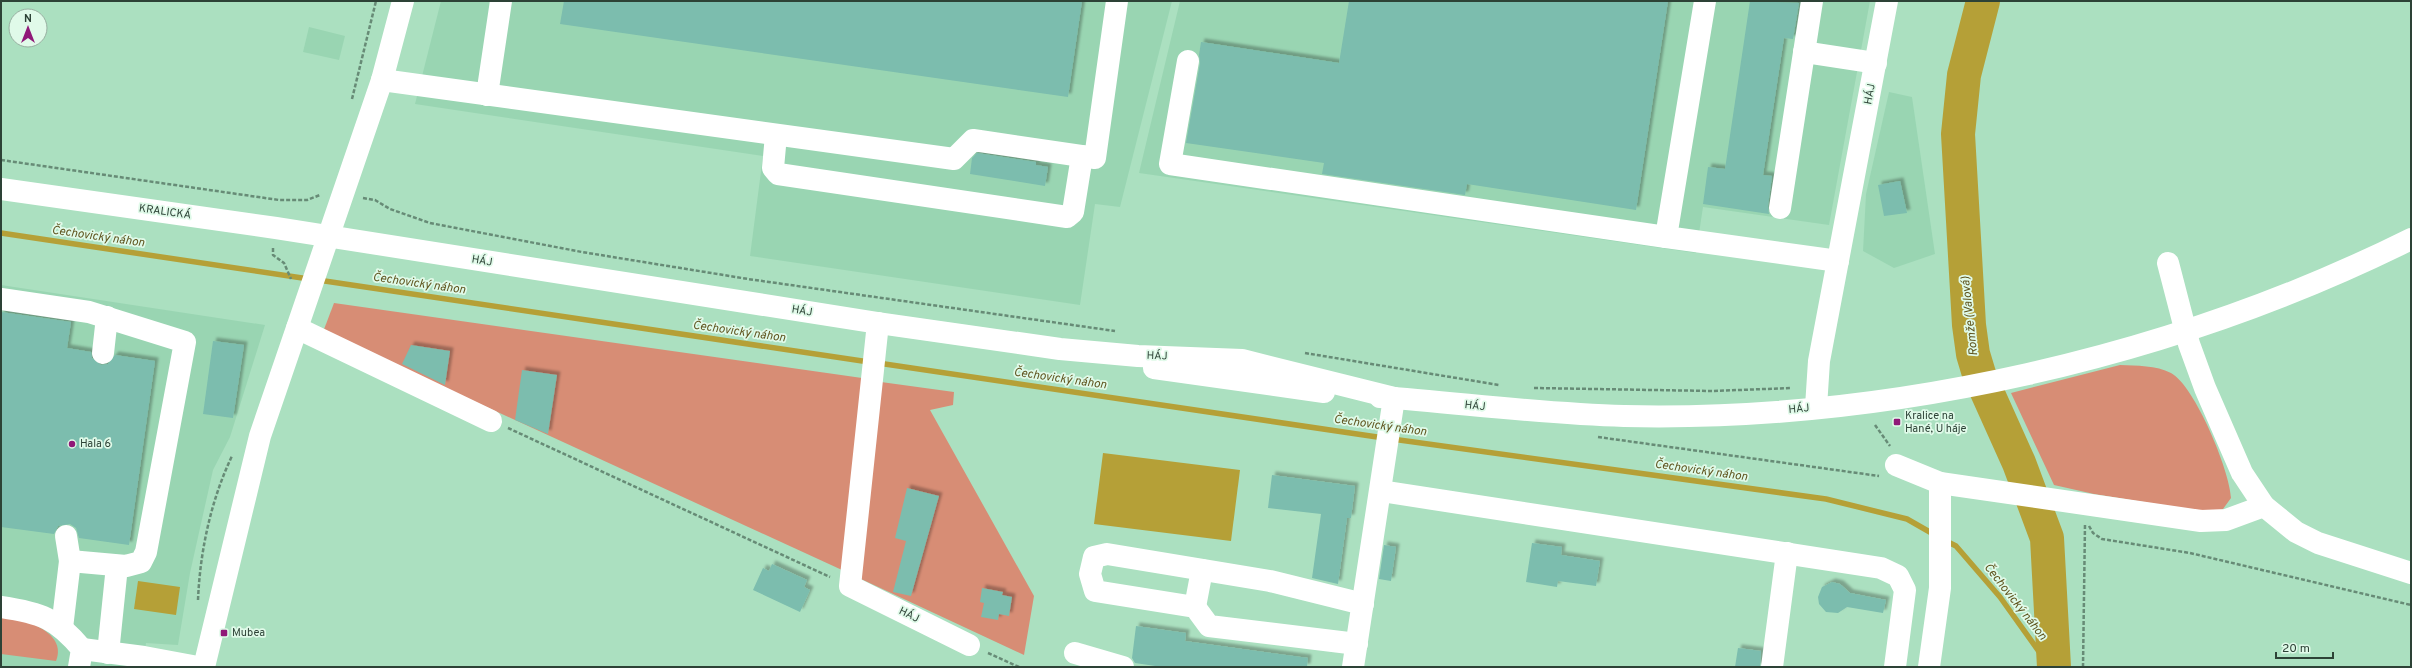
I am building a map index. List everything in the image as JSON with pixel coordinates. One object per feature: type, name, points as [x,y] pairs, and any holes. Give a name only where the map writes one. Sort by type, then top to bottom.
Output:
[{"type":"main road","points":[[204,667],[260,436],[297,328],[301,285],[319,263],[344,195],[382,80],[403,1]]},
{"type":"main road","points":[[487,95],[500,1]]},
{"type":"main road","points":[[382,80],[954,159],[973,140],[1095,158],[1117,1]]},
{"type":"main road","points":[[1666,237],[1705,1]]},
{"type":"main road","points":[[1780,208],[1812,1]]},
{"type":"main road","name":"HÁJ","points":[[329,236],[878,323],[1060,349],[1102,360],[1239,381],[1333,393],[1509,410],[1625,416],[1718,414],[1816,407],[1819,361],[1887,1]]},
{"type":"main road","points":[[1804,52],[1876,63]]},
{"type":"main road","points":[[1188,60],[1170,164],[1838,261]]},
{"type":"main road","points":[[776,135],[773,168],[778,174],[1067,217],[1073,212],[1082,156]]},
{"type":"main road","name":"KRALICKÁ","points":[[1,189],[329,236]]},
{"type":"main road","points":[[1816,407],[1948,390],[2014,377],[2128,348],[2185,330],[2292,291],[2411,239]]},
{"type":"main road","points":[[2168,263],[2185,330],[2203,380],[2236,461],[2264,506],[2296,532],[2318,543],[2411,573]]},
{"type":"main road","points":[[1,298],[89,312],[185,342],[146,552],[141,562],[126,566],[117,566],[70,561]]},
{"type":"main road","points":[[103,353],[107,318]]},
{"type":"main road","points":[[850,586],[878,323]]},
{"type":"main road","points":[[297,328],[492,420]]},
{"type":"main road","points":[[1353,667],[1394,398]]},
{"type":"main road","points":[[1891,471],[1940,483],[2212,522],[2232,518],[2264,506]]},
{"type":"main road","points":[[1929,667],[1940,588],[1940,483]]},
{"type":"main road","points":[[1381,491],[1881,568],[1898,576],[1905,590],[1895,667]]},
{"type":"main road","points":[[62,628],[70,561],[66,536]]},
{"type":"main road","points":[[1772,667],[1787,553]]},
{"type":"main road","points":[[1195,606],[1095,591],[1090,574],[1094,557],[1107,554],[1270,581],[1363,604]]},
{"type":"main road","points":[[108,653],[117,566]]},
{"type":"main road","points":[[1202,570],[1195,606],[1209,626],[1357,644]]},
{"type":"main road","name":"HÁJ","points":[[850,586],[969,645]]},
{"type":"main road","points":[[1,607],[30,611],[54,621],[62,628],[81,658],[108,653],[198,667]]},
{"type":"main road","points":[[1075,653],[1123,667]]},
{"type":"path","points":[[350,106],[376,1]]},
{"type":"path","points":[[1,160],[279,200],[307,200],[326,192],[375,200],[390,209],[430,223],[620,259],[1117,332]]},
{"type":"path","points":[[284,263],[290,273],[301,285]]},
{"type":"path","points":[[1302,352],[1504,386]]},
{"type":"path","points":[[1528,388],[1713,391],[1794,388]]},
{"type":"path","points":[[492,420],[850,586]]},
{"type":"path","points":[[1596,437],[1891,471]]},
{"type":"path","points":[[2086,504],[2090,529],[2102,539],[2190,553],[2411,605]]},
{"type":"path","points":[[2083,667],[2086,504]]},
{"type":"path","points":[[969,645],[1019,667]]},
{"type":"shaded area","points":[[441,1],[1172,1],[1120,207],[1095,204],[1080,305],[750,256],[763,156],[415,104]]},
{"type":"shaded area","points":[[1180,1],[1870,1],[1829,225],[1703,207],[1696,253],[1139,173]]},
{"type":"shaded area","points":[[309,27],[345,36],[339,60],[303,52]]},
{"type":"shaded area","points":[[1889,92],[1912,97],[1935,254],[1894,268],[1863,251],[1866,194]]},
{"type":"shaded area","points":[[1,285],[265,325],[230,437],[213,470],[190,573],[178,645],[146,643],[142,667],[1,667]]},
{"type":"shaded area","points":[[334,303],[862,378],[842,570],[323,332]]},
{"type":"shaded area","points":[[2120,365],[2146,366],[2165,370],[2180,381],[2190,394],[2210,430],[2225,469],[2231,498],[2223,509],[2212,513],[2094,494],[2054,485],[2011,393]]},
{"type":"shaded area","points":[[881,382],[954,392],[953,405],[930,410],[1034,596],[1024,655],[861,579]]},
{"type":"shaded area","points":[[1103,453],[1240,470],[1231,541],[1094,524]]},
{"type":"shaded area","points":[[138,581],[180,587],[176,615],[134,609]]},
{"type":"shaded area","points":[[1,615],[20,619],[49,634],[55,642],[58,651],[56,661],[1,654]]},
{"type":"building","points":[[564,1],[1082,1],[1068,97],[560,24]]},
{"type":"building","points":[[1349,1],[1668,1],[1636,210],[1467,184],[1465,195],[1322,174],[1324,163],[1186,143],[1200,63],[1199,55],[1201,42],[1339,63]]},
{"type":"building","points":[[1750,1],[1799,3],[1793,39],[1784,38],[1763,175],[1772,176],[1768,206],[1769,214],[1703,204],[1708,167],[1725,169]]},
{"type":"building","points":[[977,153],[1036,162],[1036,165],[1048,167],[1045,186],[970,174],[972,158]]},
{"type":"building","points":[[1900,181],[1907,213],[1884,216],[1878,185]]},
{"type":"building","name":"Hala 6","points":[[1,312],[71,322],[67,348],[91,352],[92,358],[101,365],[108,364],[115,355],[155,361],[129,545],[79,538],[76,528],[70,524],[58,526],[54,534],[1,527]]},
{"type":"building","points":[[213,341],[244,345],[233,418],[203,414]]},
{"type":"building","points":[[411,345],[450,351],[445,385],[402,364]]},
{"type":"building","points":[[522,370],[557,375],[548,434],[515,420]]},
{"type":"building","points":[[1272,475],[1355,486],[1351,518],[1347,518],[1338,584],[1312,578],[1321,514],[1268,508]]},
{"type":"building","points":[[907,488],[939,496],[911,596],[893,592],[906,541],[895,538]]},
{"type":"building","points":[[1532,543],[1562,547],[1561,555],[1600,561],[1596,586],[1558,581],[1557,587],[1526,582]]},
{"type":"building","points":[[1384,545],[1396,547],[1391,581],[1379,579]]},
{"type":"building","points":[[772,564],[807,580],[804,587],[810,590],[800,612],[753,590],[763,568],[769,571]]},
{"type":"building","points":[[1832,582],[1840,584],[1850,593],[1886,600],[1883,613],[1847,607],[1838,613],[1826,612],[1819,604],[1818,597],[1822,587]]},
{"type":"building","points":[[982,588],[1003,592],[1002,595],[1012,597],[1009,616],[999,614],[998,620],[981,617],[984,603],[980,602]]},
{"type":"building","points":[[1136,626],[1186,633],[1185,641],[1308,658],[1307,667],[1162,667],[1135,663],[1132,658]]},
{"type":"building","points":[[1738,648],[1761,651],[1760,667],[1735,667]]},
{"type":"waterway","name":"Romže (Valová)","points":[[1983,1],[1964,75],[1958,134],[1969,325],[1973,354],[1979,374],[2019,463],[2047,538],[2054,667]]},
{"type":"waterway","name":"Čechovický náhon","points":[[1,233],[309,279]]},
{"type":"waterway","name":"Čechovický náhon","points":[[318,280],[869,362]]},
{"type":"waterway","name":"Čechovický náhon","points":[[878,363],[1384,438]]},
{"type":"waterway","name":"Čechovický náhon","points":[[1392,439],[1826,499],[1907,519],[1935,535]]},
{"type":"waterway","name":"Čechovický náhon","points":[[1946,541],[1956,546],[2000,597],[2050,667]]},
{"type":"place","name":"Kralice na Hané, U háje","points":[[1897,422]]},
{"type":"place","name":"Hala 6","points":[[72,444]]},
{"type":"place","name":"Mubea","points":[[224,633]]}]
